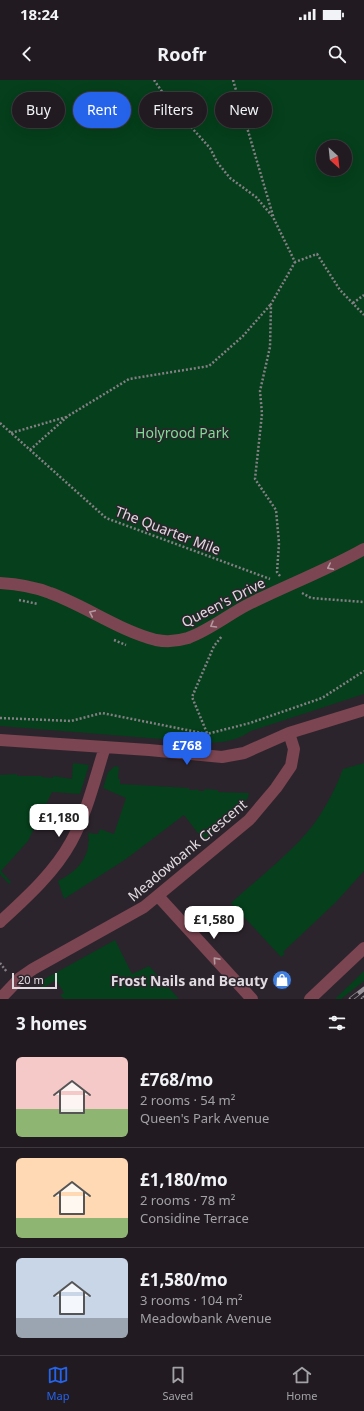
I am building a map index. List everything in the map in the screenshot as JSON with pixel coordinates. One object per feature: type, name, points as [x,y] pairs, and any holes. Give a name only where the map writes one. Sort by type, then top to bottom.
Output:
[{"type":"street","name":"Queen's Drive","points":[[0,583],[37,589],[51,593],[123,627],[157,640],[167,641],[188,638],[198,634],[248,604],[289,586],[364,549]]},
{"type":"street","points":[[0,740],[222,757],[244,753],[289,733],[364,710]]},
{"type":"street","name":"Meadowbank Crescent","points":[[0,999],[20,978],[32,969],[129,916],[158,896],[235,833],[259,809],[283,778],[292,763],[294,749],[289,733]]},
{"type":"street","points":[[0,922],[48,874],[68,846],[82,818],[105,747]]},
{"type":"street","points":[[158,896],[252,999]]},
{"type":"street","points":[[310,999],[364,948]]},
{"type":"path","points":[[154,80],[172,106],[210,148],[217,162],[230,178],[256,197],[274,219]]},
{"type":"path","points":[[233,80],[274,219],[295,262]]},
{"type":"path","points":[[30,450],[68,416],[129,379],[209,366],[243,336],[271,304],[295,262],[317,254],[340,290],[364,315]]},
{"type":"path","points":[[354,303],[364,295]]},
{"type":"path","points":[[271,304],[270,347],[260,391],[262,414],[255,479],[276,510],[279,543],[277,572],[289,586]]},
{"type":"path","points":[[11,433],[68,416]]},
{"type":"path","name":"The Quarter Mile","points":[[0,423],[106,518],[289,586]]},
{"type":"path","points":[[304,588],[298,591],[311,598],[364,602]]},
{"type":"path","points":[[14,599],[44,606]]},
{"type":"path","points":[[207,734],[192,697],[214,646],[226,631]]},
{"type":"path","points":[[108,636],[127,645]]},
{"type":"path","points":[[0,718],[72,721],[102,713],[207,734],[250,723],[322,698],[364,670]]},
{"type":"green space","name":"Holyrood Park","points":[[0,80],[364,80],[364,694],[251,731],[237,738],[210,743],[0,726]]},
{"type":"green space","points":[[73,763],[89,765],[80,794],[52,792],[28,841],[1,871],[11,882],[9,884],[0,874],[0,775],[17,774],[17,776],[41,776],[53,778],[53,776],[72,779]]},
{"type":"green space","points":[[364,763],[364,871],[336,902],[283,952],[285,954],[281,957],[231,903],[278,862],[312,827],[330,799],[343,769]]},
{"type":"green space","points":[[115,766],[119,767],[118,779],[120,779],[120,784],[189,788],[189,790],[197,789],[199,791],[204,791],[205,789],[218,790],[218,792],[249,793],[248,798],[204,841],[184,815],[126,859],[64,899],[58,881],[71,873],[82,862],[88,849],[88,833],[98,834],[100,829],[114,834],[126,798],[103,788],[108,772]]},
{"type":"green space","points":[[115,940],[132,974],[149,966],[179,999],[64,999],[60,995],[64,993],[56,980],[43,988],[39,982]]},
{"type":"green space","points":[[364,971],[364,981],[341,999],[335,999]]},
{"type":"railway","points":[[351,999],[364,989]]},
{"type":"place","name":"Frost Nails and Beauty","points":[[282,980]]}]
